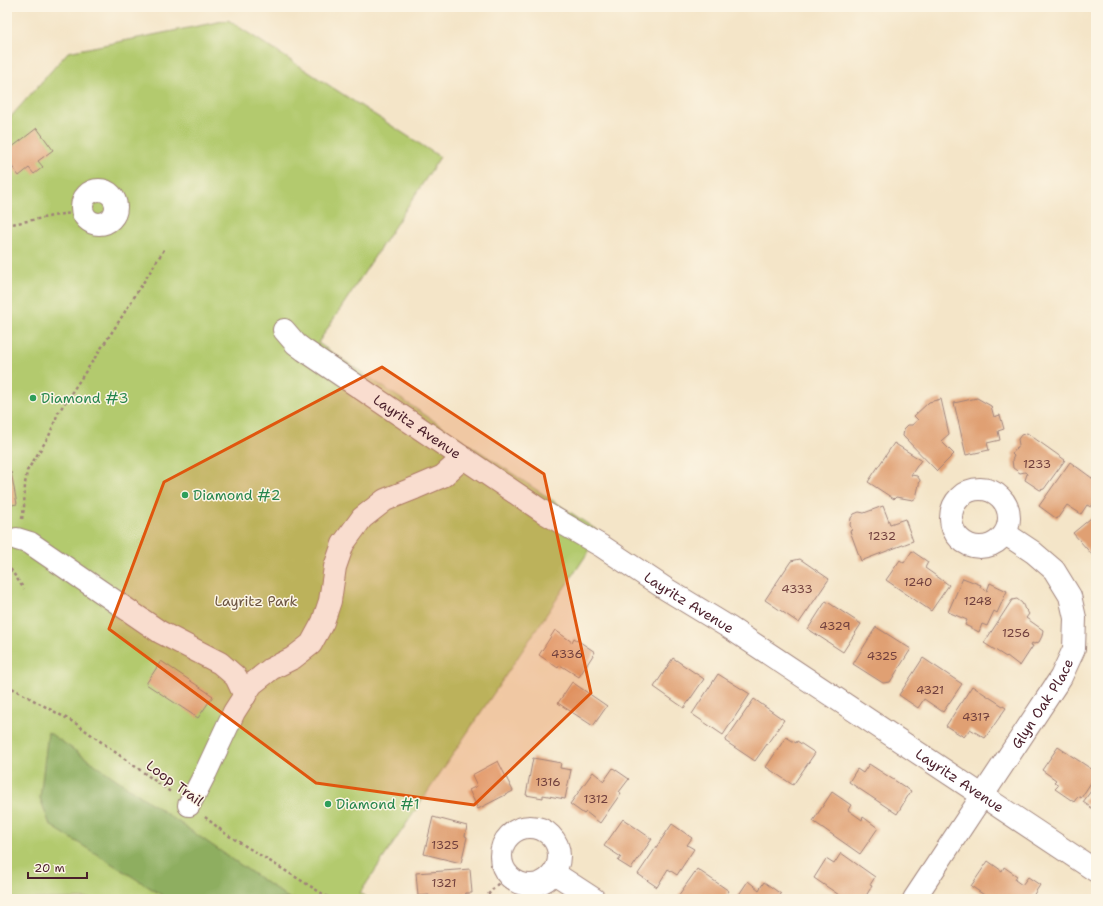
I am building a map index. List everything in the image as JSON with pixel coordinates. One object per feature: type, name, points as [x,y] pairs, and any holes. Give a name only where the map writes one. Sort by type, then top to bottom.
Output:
[{"type":"street","points":[[83,212],[82,205],[88,194],[101,190],[112,196],[116,202],[116,208],[120,218]]},
{"type":"street","name":"Layritz Avenue","points":[[284,330],[296,344],[304,350],[545,513],[603,547],[666,589],[730,628],[1096,871]]},
{"type":"street","points":[[189,805],[234,712],[252,684],[271,669],[293,658],[311,644],[323,622],[330,601],[335,567],[343,544],[362,518],[385,500],[444,476],[463,458]]},
{"type":"street","name":"Glyn Oak Place","points":[[914,899],[1061,677],[1074,648],[1075,618],[1070,596],[1054,570],[1033,552],[1006,534]]},
{"type":"street","points":[[17,539],[30,543],[160,632],[220,664],[236,677],[245,696]]},
{"type":"street","points":[[529,826],[544,830],[556,842],[560,857],[554,873],[544,882],[531,886],[517,883],[506,875],[500,860],[503,844],[513,831],[529,826]]},
{"type":"street","points":[[554,873],[594,899]]},
{"type":"path","points":[[7,225],[63,214],[83,212]]},
{"type":"path","points":[[17,539],[24,508],[27,471],[49,436],[58,413],[116,326],[165,248]]},
{"type":"path","points":[[7,564],[24,589]]},
{"type":"path","name":"Loop Trail","points":[[7,685],[75,723],[189,805],[226,834],[331,899]]},
{"type":"path","points":[[484,899],[506,875]]},
{"type":"highlighted area","points":[[382,367],[544,474],[591,693],[474,805],[316,783],[109,629],[164,482]]},
{"type":"green space","name":"Layritz Park","points":[[228,20],[440,157],[318,343],[601,533],[360,893],[368,899],[7,899],[7,121],[68,52]]},
{"type":"green space","points":[[48,732],[290,899],[167,899],[50,825],[40,798]]},
{"type":"building","points":[[37,128],[53,150],[38,161],[43,167],[34,174],[29,168],[19,176],[7,160],[7,151]]},
{"type":"building","points":[[977,398],[991,406],[994,417],[1000,415],[1004,429],[998,431],[1000,440],[987,443],[989,450],[966,455],[954,403]]},
{"type":"building","points":[[941,399],[949,434],[941,441],[954,454],[937,471],[903,436],[904,429],[908,425],[912,425],[918,420],[914,416],[929,402]]},
{"type":"building","points":[[1027,433],[1065,460],[1044,489],[1040,490],[1025,480],[1027,474],[1025,472],[1020,473],[1013,468],[1012,460],[1014,456],[1012,454],[1019,445],[1018,439],[1021,435]]},
{"type":"building","points":[[894,443],[921,460],[911,475],[917,476],[920,480],[916,498],[913,500],[896,497],[894,499],[868,482]]},
{"type":"building","points":[[1070,462],[1096,481],[1096,499],[1091,507],[1087,505],[1081,514],[1067,505],[1057,519],[1039,506]]},
{"type":"building","points":[[11,472],[17,504],[7,506],[7,473]]},
{"type":"building","points":[[883,506],[890,524],[905,519],[913,541],[861,561],[850,531],[852,530],[850,525],[851,518],[854,514],[859,512],[864,513]]},
{"type":"building","points":[[1096,514],[1096,556],[1094,557],[1073,533]]},
{"type":"building","points":[[912,551],[928,562],[925,568],[949,585],[931,611],[886,580],[900,560],[904,563]]},
{"type":"building","points":[[800,559],[829,579],[799,623],[765,600],[791,561]]},
{"type":"building","points":[[963,578],[981,585],[980,587],[987,591],[990,583],[1007,591],[997,613],[994,611],[987,626],[982,624],[979,632],[965,625],[967,620],[948,612]]},
{"type":"building","points":[[1017,599],[1022,603],[1029,614],[1026,618],[1043,630],[1039,642],[1034,644],[1032,643],[1031,645],[1033,646],[1020,666],[1007,656],[1006,657],[984,643],[1012,600]]},
{"type":"building","points":[[826,601],[861,624],[843,652],[808,629]]},
{"type":"building","points":[[876,627],[911,649],[890,682],[883,683],[853,664]]},
{"type":"building","points":[[555,630],[572,642],[574,638],[595,652],[579,677],[560,665],[558,668],[539,655]]},
{"type":"building","points":[[673,658],[704,679],[684,708],[654,687]]},
{"type":"building","points":[[923,658],[962,684],[943,712],[924,699],[918,708],[899,695]]},
{"type":"building","points":[[161,661],[213,696],[198,718],[146,684]]},
{"type":"building","points":[[718,674],[750,694],[723,735],[692,714]]},
{"type":"building","points":[[572,682],[607,706],[593,726],[558,703]]},
{"type":"building","points":[[972,686],[1006,708],[985,738],[970,729],[964,737],[946,726]]},
{"type":"building","points":[[754,699],[784,720],[755,761],[725,741]]},
{"type":"building","points":[[786,737],[796,743],[797,741],[815,753],[793,785],[766,767]]},
{"type":"building","points":[[1058,747],[1096,772],[1096,775],[1081,798],[1078,796],[1074,802],[1055,789],[1059,785],[1054,782],[1056,780],[1042,770]]},
{"type":"building","points":[[533,758],[561,763],[560,768],[571,770],[565,799],[543,795],[543,798],[526,795]]},
{"type":"building","points":[[498,761],[513,791],[478,809],[469,790],[477,786],[472,775]]},
{"type":"building","points":[[869,764],[911,791],[897,814],[849,782],[857,769],[863,773]]},
{"type":"building","points":[[613,768],[629,779],[600,823],[586,812],[584,814],[570,804],[593,772],[604,781]]},
{"type":"building","points":[[1096,784],[1096,811],[1083,802]]},
{"type":"building","points":[[832,792],[851,805],[848,810],[862,820],[863,817],[878,828],[860,854],[813,821]]},
{"type":"building","points":[[433,817],[467,826],[465,836],[467,837],[461,863],[424,854]]},
{"type":"building","points":[[623,819],[652,839],[631,869],[618,861],[621,857],[604,846]]},
{"type":"building","points":[[672,824],[692,838],[687,845],[694,849],[677,875],[668,869],[657,887],[638,874]]},
{"type":"building","points":[[841,853],[875,877],[870,885],[872,886],[864,899],[845,899],[814,878],[826,859],[834,864]]},
{"type":"building","points":[[988,861],[1002,871],[1004,867],[1017,876],[1015,880],[1022,885],[1028,877],[1040,885],[1031,899],[990,899],[971,886]]},
{"type":"building","points":[[470,869],[472,893],[465,893],[470,897],[470,899],[429,899],[429,895],[418,896],[416,873]]},
{"type":"building","points":[[697,869],[729,891],[723,899],[676,899]]},
{"type":"building","points":[[748,881],[759,890],[764,882],[781,894],[778,899],[736,899]]},
{"type":"place","name":"Diamond #3","points":[[33,398]]},
{"type":"place","name":"Diamond #2","points":[[185,495]]},
{"type":"place","name":"Diamond #1","points":[[328,804]]}]
